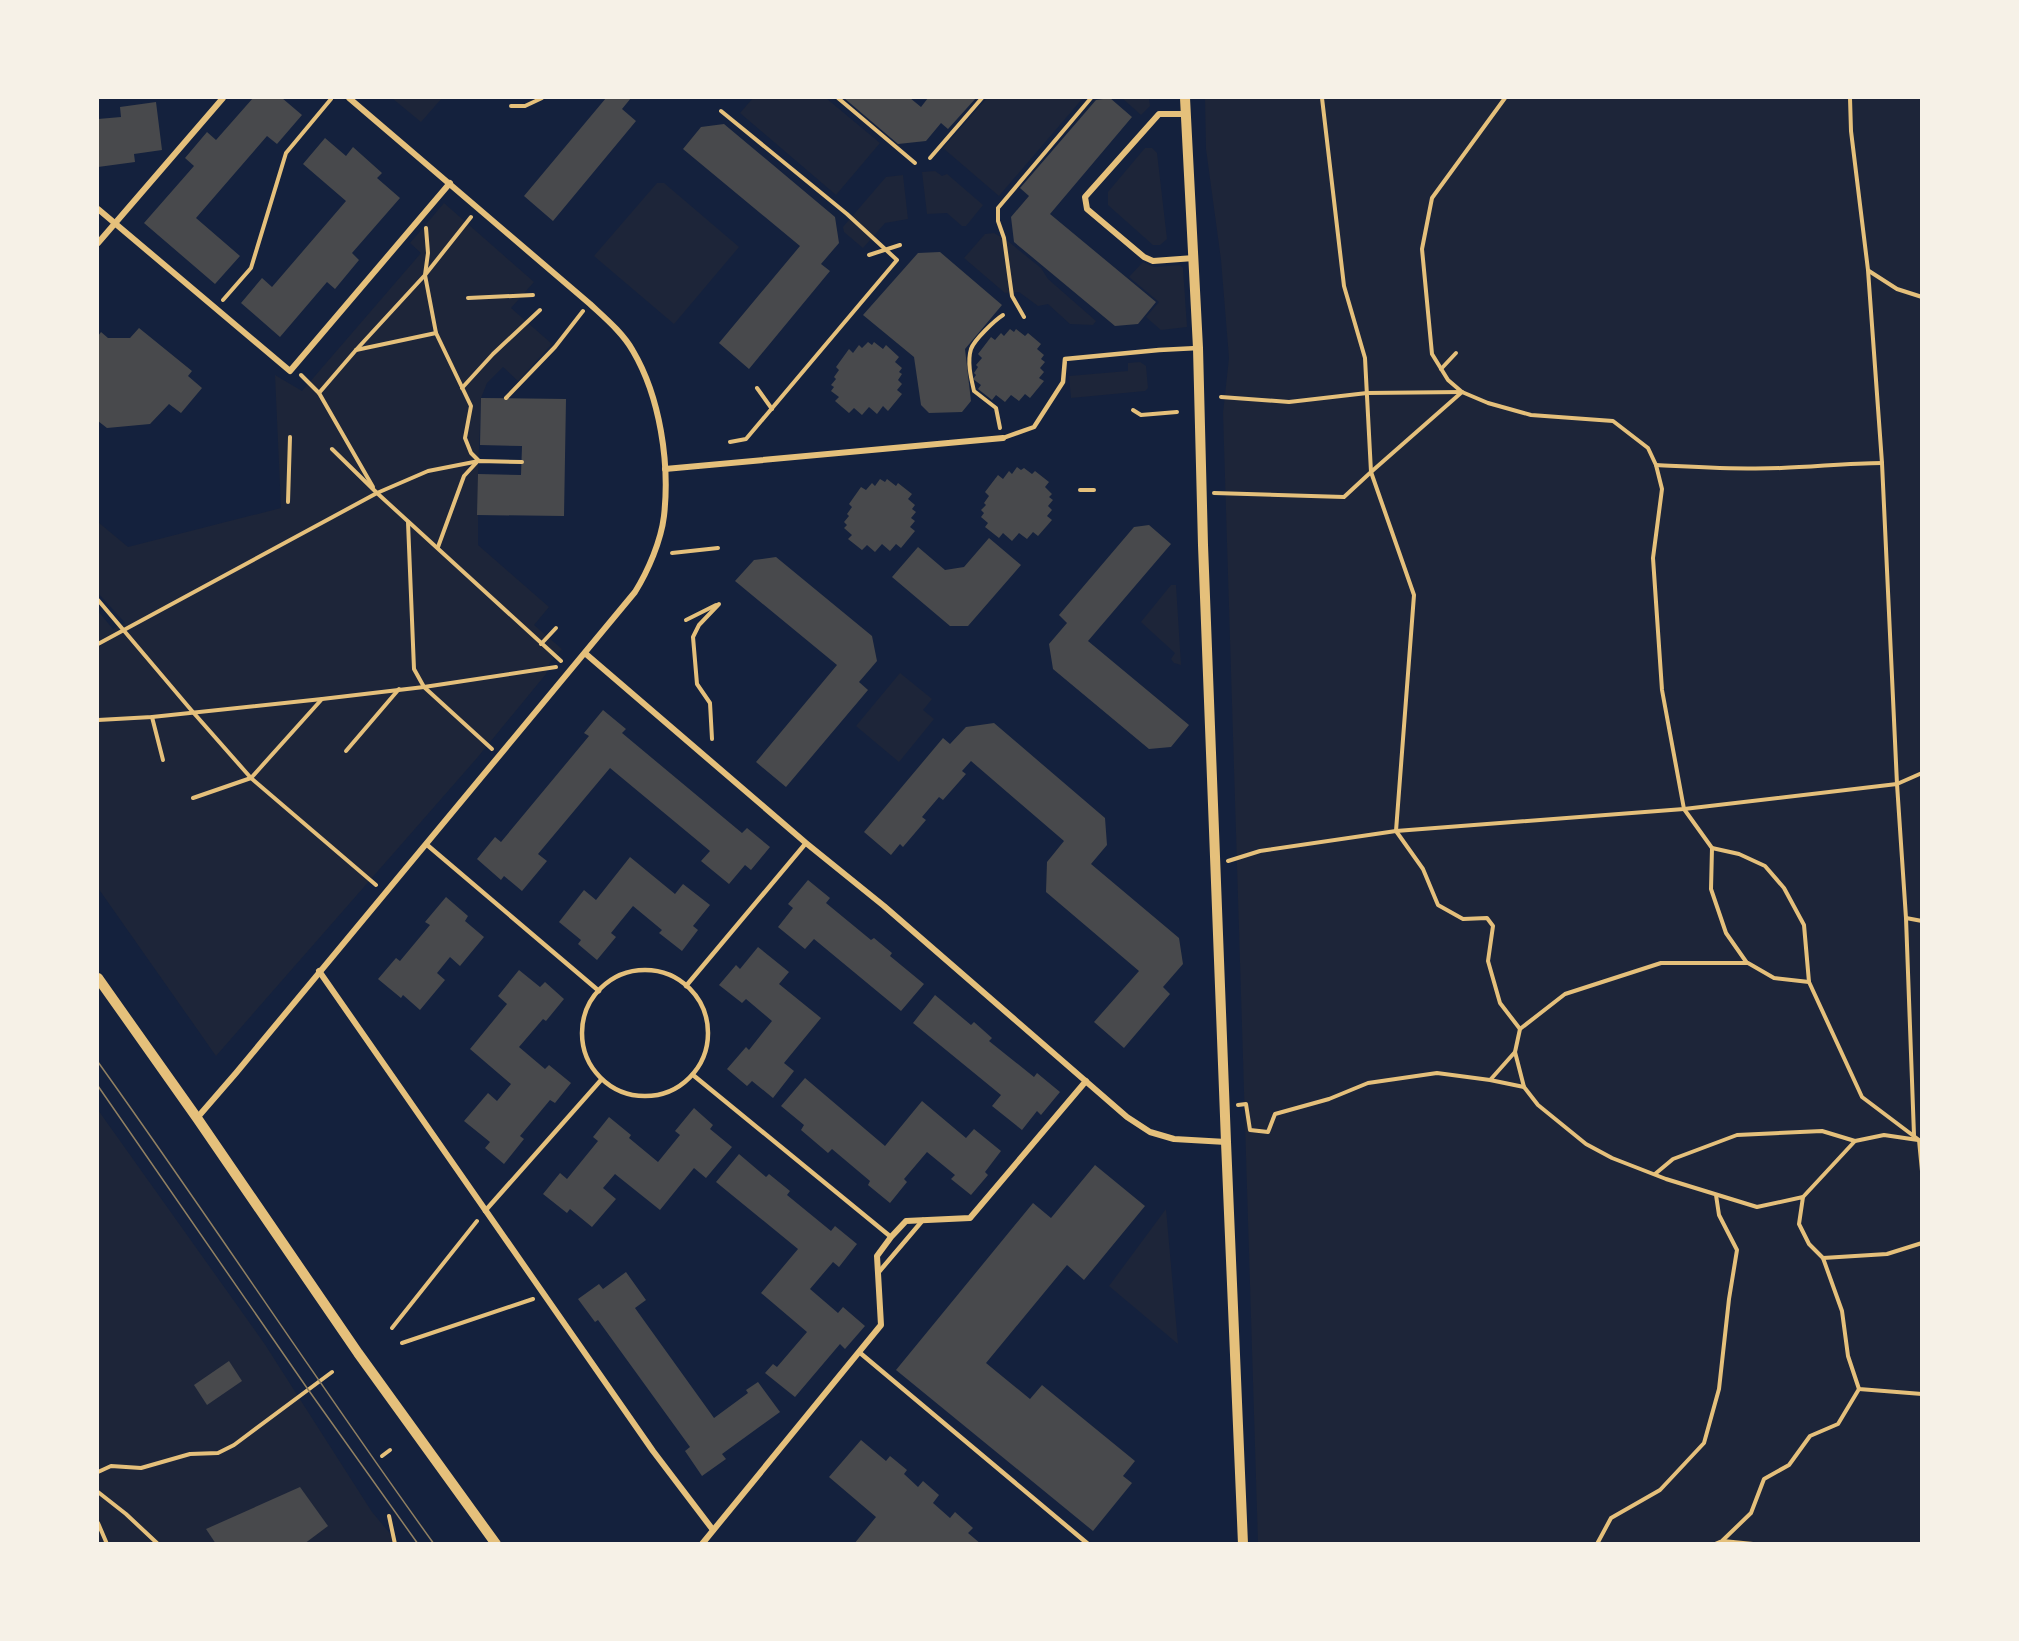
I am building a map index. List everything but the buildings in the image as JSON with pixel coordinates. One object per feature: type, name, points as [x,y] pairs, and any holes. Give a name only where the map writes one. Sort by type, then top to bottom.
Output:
[{"type":"street","points":[[98,243],[223,98]]},
{"type":"street","points":[[197,1118],[586,654],[635,592],[648,570],[664,517],[665,469],[655,401],[644,371],[632,349],[615,328],[590,304],[349,98]]},
{"type":"street","points":[[1185,98],[1198,348],[1215,865],[1244,1544]]},
{"type":"street","points":[[1185,114],[1159,114],[1085,197],[1084,204],[1144,258],[1153,261],[1194,258]]},
{"type":"street","points":[[98,209],[290,371],[450,183]]},
{"type":"street","points":[[665,469],[1002,438]]},
{"type":"street","points":[[586,654],[806,843],[884,906],[1127,1117],[1150,1132],[1174,1139],[1226,1142]]},
{"type":"street","points":[[319,971],[653,1451],[713,1530]]},
{"type":"street","points":[[98,978],[358,1353],[496,1544]]},
{"type":"street","points":[[702,1544],[881,1325],[877,1256],[891,1237],[906,1221],[970,1218],[1086,1081]]},
{"type":"lane","points":[[1002,438],[1034,427],[1063,382],[1065,359],[1198,348]]},
{"type":"lane","points":[[686,986],[806,843]]},
{"type":"lane","points":[[426,844],[598,991]]},
{"type":"lane","points":[[644,970],[674,977],[686,986],[697,998],[705,1012],[708,1028],[703,1059],[693,1075],[679,1087],[662,1095],[646,1097],[614,1089],[601,1080],[590,1065],[582,1037],[583,1021],[589,1003],[598,991],[612,979],[644,970]]},
{"type":"lane","points":[[693,1075],[891,1237]]},
{"type":"lane","points":[[485,1210],[601,1080]]},
{"type":"lane","points":[[878,1274],[923,1220]]},
{"type":"lane","points":[[859,1352],[1088,1544]]},
{"type":"path","points":[[511,106],[525,106],[542,98]]},
{"type":"path","points":[[838,98],[915,163]]},
{"type":"path","points":[[930,158],[982,98]]},
{"type":"path","points":[[1024,317],[1012,296],[998,208],[1090,98]]},
{"type":"path","points":[[1322,98],[1344,286],[1365,358],[1371,472],[1413,595],[1396,831],[1423,869],[1438,905],[1463,919],[1487,918],[1493,926],[1488,961],[1500,1003],[1520,1029]]},
{"type":"path","points":[[1504,98],[1432,198],[1425,224],[1422,249],[1431,354],[1448,380],[1462,392],[1488,403],[1531,415],[1613,421],[1648,448],[1656,465],[1662,489],[1653,558],[1662,690],[1684,809],[1712,848],[1711,889],[1726,933],[1748,963],[1774,978],[1809,982]]},
{"type":"path","points":[[1850,98],[1851,131],[1868,270],[1882,463],[1897,784],[1922,1171]]},
{"type":"path","points":[[216,309],[251,268],[286,153],[331,99]]},
{"type":"path","points":[[721,111],[847,214],[897,260],[746,439],[730,442]]},
{"type":"path","points":[[319,393],[425,275],[479,207]]},
{"type":"path","points":[[847,214],[851,210]]},
{"type":"path","points":[[425,213],[428,253],[425,275],[436,333],[471,406],[465,438],[471,453],[479,461]]},
{"type":"path","points":[[869,255],[900,245]]},
{"type":"path","points":[[1868,270],[1897,289],[1922,297]]},
{"type":"path","points":[[468,298],[533,295]]},
{"type":"path","points":[[506,398],[555,346],[590,304]]},
{"type":"path","points":[[462,388],[493,354],[540,310]]},
{"type":"path","points":[[1002,438],[996,408],[974,391],[970,372],[971,348],[1003,315]]},
{"type":"path","points":[[356,350],[436,333]]},
{"type":"path","points":[[1441,369],[1456,353]]},
{"type":"path","points":[[293,368],[319,393],[376,493]]},
{"type":"path","points":[[757,388],[772,409]]},
{"type":"path","points":[[1221,397],[1289,402],[1367,393],[1462,392]]},
{"type":"path","points":[[1202,493],[1344,497],[1462,392]]},
{"type":"path","points":[[1133,410],[1141,416],[1177,412]]},
{"type":"path","points":[[288,502],[291,437]]},
{"type":"path","points":[[332,449],[376,493],[561,661]]},
{"type":"path","points":[[438,548],[464,476],[470,467],[479,461]]},
{"type":"path","points":[[98,644],[376,493],[428,471],[479,461],[522,462]]},
{"type":"path","points":[[1656,465],[1720,469],[1882,463]]},
{"type":"path","points":[[1080,490],[1094,490]]},
{"type":"path","points":[[408,522],[414,669],[424,687],[500,755]]},
{"type":"path","points":[[672,553],[718,548]]},
{"type":"path","points":[[98,600],[252,778],[376,885]]},
{"type":"path","points":[[686,620],[719,604],[699,625],[693,637],[697,684],[710,704],[712,739]]},
{"type":"path","points":[[541,644],[556,628]]},
{"type":"path","points":[[98,720],[152,717],[321,699],[424,687],[556,667]]},
{"type":"path","points":[[346,751],[400,689]]},
{"type":"path","points":[[194,798],[252,778],[321,699]]},
{"type":"path","points":[[152,717],[163,760]]},
{"type":"path","points":[[1215,865],[1260,851],[1396,831],[1684,809],[1897,784],[1922,773]]},
{"type":"path","points":[[1712,848],[1738,854],[1764,866],[1784,888],[1804,925],[1809,982],[1862,1097],[1918,1137]]},
{"type":"path","points":[[1906,918],[1922,921]]},
{"type":"path","points":[[1748,963],[1661,963],[1565,994],[1520,1029],[1515,1052],[1524,1087],[1538,1105],[1586,1144],[1612,1158],[1757,1207],[1803,1197]]},
{"type":"path","points":[[1490,1080],[1515,1052]]},
{"type":"path","points":[[1246,1104],[1250,1130],[1268,1132],[1275,1114],[1329,1099],[1368,1083],[1437,1073],[1524,1087]]},
{"type":"path","points":[[1655,1174],[1673,1159],[1737,1135],[1822,1131],[1855,1141],[1884,1135],[1918,1137]]},
{"type":"path","points":[[1715,1544],[1722,1541],[1750,1513],[1764,1479],[1789,1465],[1810,1436],[1838,1424],[1859,1389],[1848,1356],[1842,1311],[1823,1258],[1809,1244],[1799,1224],[1803,1197],[1855,1141]]},
{"type":"path","points":[[1598,1544],[1611,1518],[1660,1490],[1704,1443],[1719,1389],[1728,1299],[1737,1250],[1719,1215],[1716,1195]]},
{"type":"path","points":[[392,1328],[485,1210]]},
{"type":"path","points":[[1823,1258],[1887,1254],[1922,1243]]},
{"type":"path","points":[[402,1343],[544,1296]]},
{"type":"path","points":[[98,1472],[111,1466],[141,1468],[190,1454],[218,1453],[234,1445],[332,1372]]},
{"type":"path","points":[[1859,1389],[1922,1394]]},
{"type":"path","points":[[382,1456],[390,1450]]},
{"type":"path","points":[[98,1492],[158,1544]]},
{"type":"path","points":[[389,1516],[395,1544]]},
{"type":"path","points":[[98,1523],[107,1544]]},
{"type":"path","points":[[1722,1541],[1753,1544]]},
{"type":"shaded area","points":[[392,98],[442,98],[421,122]]},
{"type":"shaded area","points":[[753,98],[826,98],[880,143],[836,195],[740,113]]},
{"type":"shaded area","points":[[987,98],[1083,98],[999,196],[943,148]]},
{"type":"shaded area","points":[[1122,98],[1149,98],[1150,106],[1141,115]]},
{"type":"shaded area","points":[[1205,98],[1921,98],[1921,1543],[1258,1543],[1223,413],[1229,358],[1221,260],[1206,149]]},
{"type":"shaded area","points":[[1145,148],[1152,148],[1157,153],[1167,239],[1160,245],[1153,245],[1108,205],[1108,192]]},
{"type":"shaded area","points":[[935,171],[942,176],[947,174],[983,205],[966,226],[962,226],[947,213],[927,214],[922,172]]},
{"type":"shaded area","points":[[903,175],[908,219],[885,223],[863,248],[844,232],[843,227],[886,177]]},
{"type":"shaded area","points":[[657,183],[664,183],[739,247],[674,324],[594,256]]},
{"type":"shaded area","points":[[444,203],[534,282],[511,308],[552,344],[518,381],[503,367],[487,383],[481,398],[478,545],[549,607],[534,625],[562,649],[550,662],[546,674],[477,758],[216,1056],[98,888],[98,611],[113,629],[125,623],[98,593],[98,522],[128,547],[281,508],[275,375],[302,391],[421,253],[410,243]]},
{"type":"shaded area","points":[[994,233],[1041,268],[1048,279],[1096,321],[1093,325],[1070,324],[1048,304],[1038,306],[1019,292],[1005,293],[964,258],[985,234]]},
{"type":"shaded area","points":[[1143,262],[1154,267],[1180,265],[1183,268],[1187,327],[1161,330],[1146,317],[1159,302],[1129,277]]},
{"type":"shaded area","points":[[1140,362],[1146,366],[1148,388],[1145,391],[1071,398],[1069,376],[1128,371],[1128,363]]},
{"type":"shaded area","points":[[1171,585],[1176,585],[1181,665],[1174,663],[1171,659],[1175,653],[1141,622]]},
{"type":"shaded area","points":[[900,673],[932,699],[923,710],[934,719],[899,762],[856,726]]},
{"type":"shaded area","points":[[98,1110],[264,1343],[372,1512],[398,1543],[98,1543]]},
{"type":"shaded area","points":[[1166,1209],[1178,1344],[1109,1286]]},
{"type":"tram line","points":[[98,1062],[434,1544]]},
{"type":"tram line","points":[[98,1086],[418,1544]]}]
